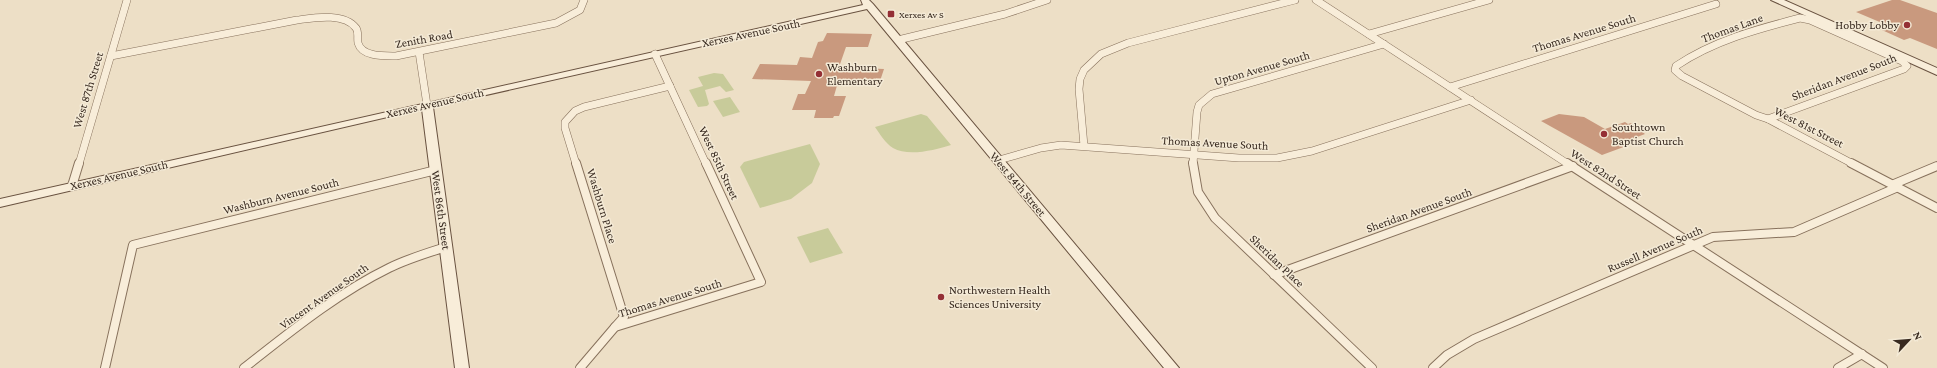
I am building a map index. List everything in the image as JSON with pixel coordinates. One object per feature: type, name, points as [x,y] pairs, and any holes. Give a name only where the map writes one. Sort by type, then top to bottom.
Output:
[{"type":"street","name":"West 87th Street","points":[[72,186],[128,0]]},
{"type":"street","name":"Zenith Road","points":[[111,56],[297,20],[323,17],[334,18],[351,23],[356,28],[360,48],[365,52],[384,56],[419,52],[556,23],[580,10],[584,0]]},
{"type":"street","points":[[898,40],[1005,14],[1047,0]]},
{"type":"street","points":[[1084,146],[1079,89],[1080,80],[1084,70],[1101,54],[1128,43],[1295,0]]},
{"type":"street","name":"West 82nd Street","points":[[1316,0],[1883,368]]},
{"type":"street","points":[[1369,34],[1489,0]]},
{"type":"street","name":"Thomas Avenue South","points":[[1450,87],[1716,4],[1709,0]]},
{"type":"street","points":[[1776,0],[1937,72]]},
{"type":"street","points":[[1789,0],[1937,65]]},
{"type":"street","name":"West 84th Street","points":[[867,3],[1172,368]]},
{"type":"street","name":"Xerxes Avenue South","points":[[0,203],[655,54],[867,3]]},
{"type":"street","name":"Thomas Lane","points":[[1676,66],[1695,53],[1737,37],[1800,18],[1817,23],[1902,61],[1906,66]]},
{"type":"street","name":"Upton Avenue South","points":[[1195,155],[1197,112],[1199,105],[1212,94],[1384,44]]},
{"type":"street","name":"West 86th Street","points":[[419,52],[462,368]]},
{"type":"street","name":"West 85th Street","points":[[655,54],[761,282]]},
{"type":"street","name":"West 81st Street","points":[[1676,66],[1675,70],[1682,76],[1756,116],[1768,119],[1937,208]]},
{"type":"street","name":"Sheridan Avenue South","points":[[1768,119],[1904,69],[1906,66]]},
{"type":"street","name":"Washburn Place","points":[[615,328],[624,317],[565,128],[565,122],[575,111],[594,103],[670,86]]},
{"type":"street","name":"Thomas Avenue South","points":[[999,160],[1051,146],[1084,146],[1258,159],[1295,156],[1471,100]]},
{"type":"street","name":"Sheridan Place","points":[[1195,155],[1194,180],[1205,205],[1215,218],[1372,368]]},
{"type":"street","name":"Sheridan Avenue South","points":[[1274,275],[1573,166]]},
{"type":"street","name":"Russell Avenue South","points":[[1433,368],[1440,359],[1456,348],[1474,339],[1713,237],[1728,234],[1778,235],[1794,232],[1937,166]]},
{"type":"street","name":"Washburn Avenue South","points":[[105,368],[133,245],[436,170]]},
{"type":"street","name":"Vincent Avenue South","points":[[244,368],[364,280],[407,259],[446,248]]},
{"type":"street","name":"Thomas Avenue South","points":[[580,368],[615,328],[761,282]]},
{"type":"street","points":[[1838,368],[1862,354]]},
{"type":"green space","points":[[714,73],[723,74],[734,90],[726,92],[720,86],[705,90],[709,104],[707,106],[698,107],[689,90],[703,86],[698,77]]},
{"type":"green space","points":[[730,97],[740,112],[723,117],[713,101]]},
{"type":"green space","points":[[921,114],[927,116],[951,145],[922,152],[899,151],[888,144],[875,127]]},
{"type":"green space","points":[[810,144],[820,164],[812,183],[791,199],[760,208],[740,167],[744,162]]},
{"type":"green space","points":[[828,228],[843,253],[810,263],[797,237]]},
{"type":"building","name":"Hobby Lobby","points":[[1892,0],[1900,0],[1937,13],[1937,49],[1910,38],[1904,40],[1873,26],[1882,23],[1856,12]]},
{"type":"building","name":"Washburn Elementary","points":[[827,33],[872,34],[868,47],[846,47],[839,67],[884,69],[879,84],[838,82],[834,96],[846,96],[839,116],[834,116],[833,118],[814,118],[816,110],[792,110],[798,94],[805,94],[811,81],[752,79],[760,64],[797,65],[800,57],[812,58],[818,42],[823,41]]},
{"type":"building","name":"Southtown Baptist Church","points":[[1559,114],[1584,117],[1605,129],[1625,122],[1628,124],[1631,123],[1645,134],[1624,142],[1629,145],[1602,155],[1541,121]]},
{"type":"place","name":"Xerxes Av S","points":[[891,14]]},
{"type":"place","name":"Hobby Lobby","points":[[1907,25]]},
{"type":"place","name":"Washburn Elementary","points":[[819,74]]},
{"type":"place","name":"Southtown Baptist Church","points":[[1604,134]]},
{"type":"place","name":"Northwestern Health Sciences University","points":[[941,297]]}]
